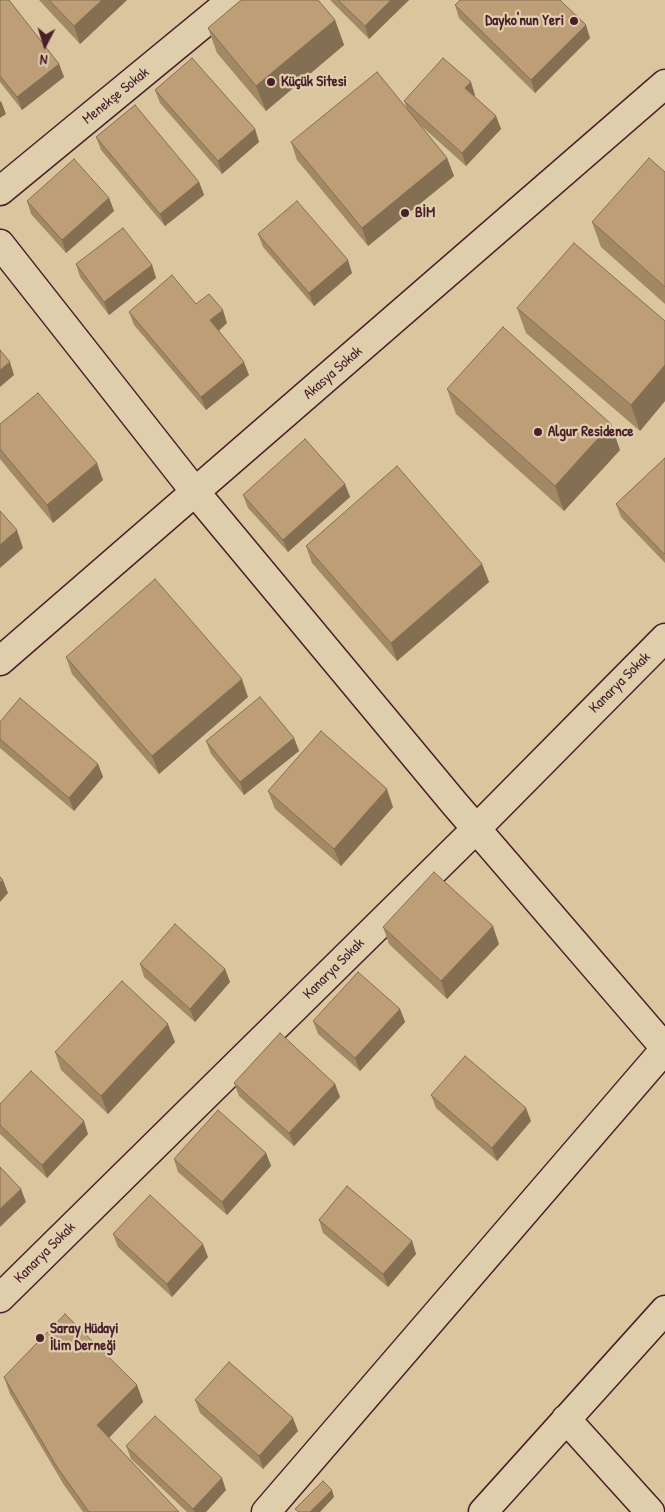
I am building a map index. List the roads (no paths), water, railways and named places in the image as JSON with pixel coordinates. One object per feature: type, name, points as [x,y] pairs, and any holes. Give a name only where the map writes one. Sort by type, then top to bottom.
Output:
[{"type":"street","name":"Menekşe Sokak","points":[[0,191],[232,0]]},
{"type":"street","name":"Akasya Sokak","points":[[0,661],[196,493],[665,84]]},
{"type":"street","points":[[0,244],[196,493],[454,803],[665,1049],[266,1512]]},
{"type":"street","name":"Kanarya Sokak","points":[[0,1298],[477,828],[665,638]]},
{"type":"street","points":[[483,1512],[665,1310]]},
{"type":"street","points":[[566,1419],[650,1512]]},
{"type":"place","name":"Dayko'nun Yeri","points":[[574,21]]},
{"type":"place","name":"Küçük Sitesi","points":[[271,82]]},
{"type":"place","name":"BİM","points":[[405,213]]},
{"type":"place","name":"Algur Residence","points":[[538,432]]},
{"type":"place","name":"Saray Hüdayi İlim Derneği","points":[[40,1338]]}]
